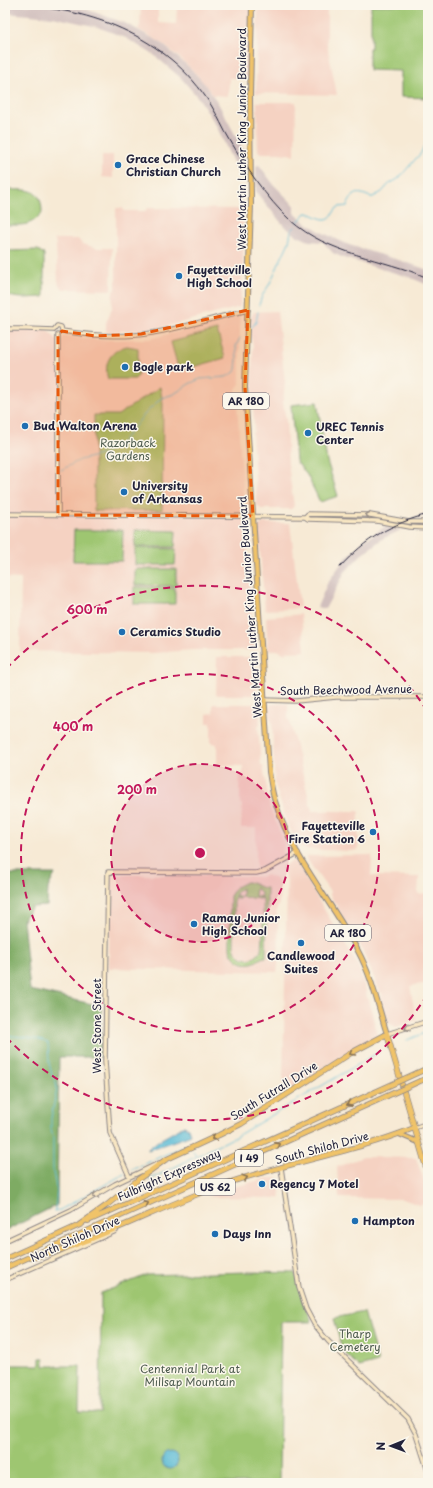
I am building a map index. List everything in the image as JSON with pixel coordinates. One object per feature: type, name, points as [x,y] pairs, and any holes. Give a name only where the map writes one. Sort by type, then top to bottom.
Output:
[{"type":"highway","name":"West Martin Luther King Junior Boulevard","points":[[387,1034],[428,1174]]},
{"type":"highway","name":"South Futrall Drive","points":[[165,1160],[241,1124],[351,1053],[387,1034]]},
{"type":"highway","name":"Fulbright Expressway","points":[[5,1259],[428,1068]]},
{"type":"highway","name":"Fulbright Expressway","points":[[5,1268],[428,1078]]},
{"type":"highway","name":"South Shiloh Drive","points":[[131,1223],[210,1188],[372,1143],[414,1128]]},
{"type":"highway","points":[[79,1225],[165,1160]]},
{"type":"highway","name":"US 62","points":[[21,1261],[54,1253],[131,1223]]},
{"type":"main road","name":"West Martin Luther King Junior Boulevard","points":[[252,5],[250,92],[251,204],[245,387],[267,752],[272,788],[281,820],[298,853],[358,951],[371,981],[387,1034]]},
{"type":"main road","points":[[399,1134],[418,1142]]},
{"type":"street","points":[[5,329],[54,330],[57,326],[61,328],[62,331],[95,336],[141,334],[161,331],[248,310]]},
{"type":"street","points":[[54,330],[55,334],[58,335],[58,514]]},
{"type":"street","points":[[58,335],[61,334],[62,331]]},
{"type":"street","points":[[5,514],[253,516],[305,516],[308,514],[370,515],[410,522],[428,522]]},
{"type":"street","points":[[305,516],[308,519],[377,521],[409,527],[428,528]]},
{"type":"street","name":"South Beechwood Avenue","points":[[265,700],[296,701],[336,697],[428,697]]},
{"type":"street","name":"West Stone Street","points":[[129,1176],[110,1133],[104,1061],[108,872],[255,873],[265,871],[298,853]]},
{"type":"street","name":"South Futrall Drive","points":[[387,1034],[428,1021]]},
{"type":"street","name":"South Shiloh Drive","points":[[414,1128],[428,1123]]},
{"type":"street","name":"South Futrall Drive","points":[[5,1241],[71,1210],[129,1176],[165,1160]]},
{"type":"street","points":[[281,1168],[299,1288],[306,1310],[314,1324],[328,1341],[408,1419],[416,1434],[428,1471]]},
{"type":"street","name":"North Shiloh Drive","points":[[5,1280],[131,1223]]},
{"type":"highlighted area","points":[[248,310],[245,387],[253,516],[58,515],[58,335],[62,331],[95,336],[141,334]]},
{"type":"shaded area","points":[[5,5],[66,5],[85,9],[125,23],[160,42],[190,68],[203,82],[218,103],[245,153],[245,174],[242,176],[239,175],[216,125],[200,100],[181,78],[154,55],[126,38],[98,27],[53,17],[5,13]]},
{"type":"shaded area","points":[[141,5],[158,5],[158,23],[176,24],[177,8],[184,8],[184,5],[252,5],[250,78],[229,78],[228,96],[213,95],[198,76],[179,57],[160,42],[138,29],[140,26]]},
{"type":"shaded area","points":[[258,7],[327,9],[327,44],[337,95],[256,93]]},
{"type":"shaded area","points":[[257,102],[296,102],[295,155],[261,153],[258,151]]},
{"type":"shaded area","points":[[102,155],[113,155],[113,178],[102,177]]},
{"type":"shaded area","points":[[259,165],[274,185],[294,205],[294,213],[305,222],[321,232],[349,245],[428,270],[428,285],[409,277],[344,258],[333,253],[323,242],[309,241],[296,235],[284,226],[256,192],[256,166]]},
{"type":"shaded area","name":"Fayetteville High School","points":[[117,208],[122,208],[125,211],[145,211],[148,208],[244,210],[243,265],[240,307],[168,326],[142,330],[106,332],[106,323],[112,308],[113,291],[116,288]]},
{"type":"shaded area","points":[[55,239],[78,239],[82,244],[97,248],[112,248],[111,290],[63,289],[59,285],[58,280]]},
{"type":"shaded area","points":[[277,311],[285,382],[283,402],[286,422],[288,464],[294,506],[291,509],[261,509],[257,505],[252,433],[254,431],[254,425],[251,317],[254,312]]},
{"type":"shaded area","name":"University of Arkansas","points":[[240,316],[240,384],[236,389],[254,650],[191,650],[154,653],[20,651],[21,579],[5,578],[5,329],[46,329],[61,343],[63,337],[66,336],[100,340],[149,339]]},
{"type":"shaded area","points":[[263,523],[290,523],[300,607],[291,609],[265,610],[258,527]]},
{"type":"shaded area","points":[[386,526],[401,530],[382,539],[361,555],[345,572],[325,609],[317,607],[328,582],[344,560],[362,542]]},
{"type":"shaded area","points":[[301,614],[305,651],[287,652],[286,654],[277,650],[268,650],[266,617]]},
{"type":"shaded area","points":[[217,657],[255,657],[256,695],[216,695]]},
{"type":"shaded area","points":[[213,704],[259,704],[260,725],[258,727],[261,766],[263,766],[270,808],[285,844],[282,857],[261,867],[256,868],[256,828],[241,828],[242,804],[240,804],[239,790],[240,774],[243,773],[243,766],[217,765],[217,744],[211,743],[211,723],[207,723],[207,714],[213,713]]},
{"type":"shaded area","points":[[271,704],[288,704],[288,719],[312,811],[359,811],[358,850],[305,849],[298,845],[286,820],[275,784],[272,721],[270,719],[269,706]]},
{"type":"shaded area","points":[[372,855],[371,876],[419,877],[418,894],[428,893],[428,983],[410,986],[416,1020],[396,1027],[389,1023],[381,998],[383,994],[380,992],[361,947],[330,895],[330,892],[306,858],[308,856]]},
{"type":"shaded area","points":[[292,861],[296,862],[305,876],[358,966],[366,990],[367,999],[369,1000],[377,1034],[376,1037],[350,1051],[286,1092],[284,1090],[283,1081],[287,880],[281,867]]},
{"type":"shaded area","name":"Ramay Junior High School","points":[[112,875],[261,877],[266,875],[274,878],[278,881],[280,887],[279,904],[276,911],[278,918],[279,960],[277,972],[109,968],[110,879]]},
{"type":"shaded area","points":[[363,1157],[416,1158],[428,1192],[428,1203],[419,1205],[403,1199],[339,1198],[337,1167]]},
{"type":"shaded area","name":"Regency 7 Motel","points":[[268,1178],[278,1178],[281,1198],[208,1197],[223,1190]]},
{"type":"green space","points":[[371,5],[428,5],[428,98],[401,97],[401,71],[369,70],[369,48],[371,48]]},
{"type":"green space","points":[[5,190],[32,191],[39,198],[42,213],[38,218],[30,223],[21,225],[5,225]]},
{"type":"green space","points":[[38,250],[44,254],[44,297],[18,298],[5,293],[5,251]]},
{"type":"green space","points":[[217,330],[225,358],[179,371],[171,342]]},
{"type":"green space","points":[[127,346],[138,348],[138,376],[135,379],[108,379],[107,368],[110,358],[121,348]]},
{"type":"green space","name":"Razorback Gardens","points":[[160,387],[163,403],[162,510],[94,511],[94,415],[118,415]]},
{"type":"green space","name":"UREC Tennis Center","points":[[317,402],[327,461],[338,496],[320,502],[307,475],[296,461],[291,405]]},
{"type":"green space","points":[[74,530],[123,530],[122,561],[73,561]]},
{"type":"green space","points":[[135,530],[176,531],[175,547],[135,547]]},
{"type":"green space","points":[[135,548],[176,549],[175,565],[135,565]]},
{"type":"green space","points":[[135,569],[176,569],[176,586],[135,585]]},
{"type":"green space","points":[[134,587],[175,588],[175,604],[134,604]]},
{"type":"green space","points":[[5,874],[55,874],[48,888],[47,906],[32,907],[23,920],[30,990],[101,1006],[101,1057],[59,1057],[57,1205],[5,1231]]},
{"type":"green space","points":[[246,882],[267,888],[266,957],[251,963],[242,963],[236,959],[230,948],[230,896],[236,887]],"holes":[[[242,888],[242,897],[236,895],[236,899],[239,899],[240,897],[261,899],[261,896],[255,897],[256,888],[260,892],[263,900],[262,946],[259,953],[249,959],[240,956],[236,952],[234,946],[234,899],[237,892]]]},
{"type":"green space","name":"Centennial Park at Millsap Mountain","points":[[248,1272],[296,1273],[299,1288],[312,1322],[281,1322],[279,1483],[5,1483],[5,1365],[40,1365],[40,1358],[44,1358],[44,1366],[80,1366],[79,1412],[100,1413],[101,1293],[147,1275]]},
{"type":"green space","name":"Tharp Cemetery","points":[[364,1312],[378,1362],[359,1367],[342,1350],[334,1318]]},
{"type":"water","points":[[184,1126],[188,1128],[190,1134],[186,1137],[148,1150],[158,1141]]},
{"type":"water","points":[[167,1453],[173,1453],[178,1458],[176,1467],[173,1469],[167,1469],[162,1464],[162,1458]]},
{"type":"waterway","points":[[297,223],[306,213],[322,219],[327,219],[338,207],[347,206],[356,194],[373,197],[382,192],[389,184],[398,179],[421,153],[428,138]]},
{"type":"waterway","points":[[259,305],[289,242],[291,231],[295,227]]},
{"type":"waterway","points":[[251,328],[256,322],[258,312]]},
{"type":"waterway","points":[[61,470],[80,460],[100,455],[120,444],[144,415],[161,398],[174,394],[200,379],[226,377],[235,372],[237,359],[236,346],[240,338]]},
{"type":"waterway","points":[[407,1040],[428,1032]]},
{"type":"waterway","points":[[5,1036],[40,1040],[48,1043],[49,1063],[57,1089],[51,1118],[53,1137],[53,1172],[57,1191],[55,1211],[60,1210],[124,1174]]},
{"type":"waterway","points":[[149,1180],[235,1137],[379,1052]]},
{"type":"waterway","points":[[131,1170],[182,1147],[190,1145]]},
{"type":"waterway","points":[[193,1151],[196,1156]]},
{"type":"railway","points":[[5,6],[35,7],[65,11],[94,18],[122,29],[148,43],[172,60],[193,81],[211,105],[227,136],[250,171],[281,212],[290,220],[305,232],[322,241],[356,255],[428,278]]},
{"type":"railway","points":[[340,567],[360,548],[380,533],[402,522],[428,514]]},
{"type":"place","name":"Grace Chinese Christian Church","points":[[118,165]]},
{"type":"place","name":"Fayetteville High School","points":[[179,276]]},
{"type":"place","name":"Bogle park","points":[[125,367]]},
{"type":"place","name":"Bud Walton Arena","points":[[25,426]]},
{"type":"place","name":"UREC Tennis Center","points":[[308,433]]},
{"type":"place","name":"University of Arkansas","points":[[124,492]]},
{"type":"place","name":"Ceramics Studio","points":[[122,632]]},
{"type":"place","name":"Fayetteville Fire Station 6","points":[[373,832]]},
{"type":"place","name":"Ramay Junior High School","points":[[194,924]]},
{"type":"place","name":"Candlewood Suites","points":[[301,943]]},
{"type":"place","name":"Regency 7 Motel","points":[[262,1184]]},
{"type":"place","name":"Hampton","points":[[355,1221]]},
{"type":"place","name":"Days Inn","points":[[215,1234]]}]
